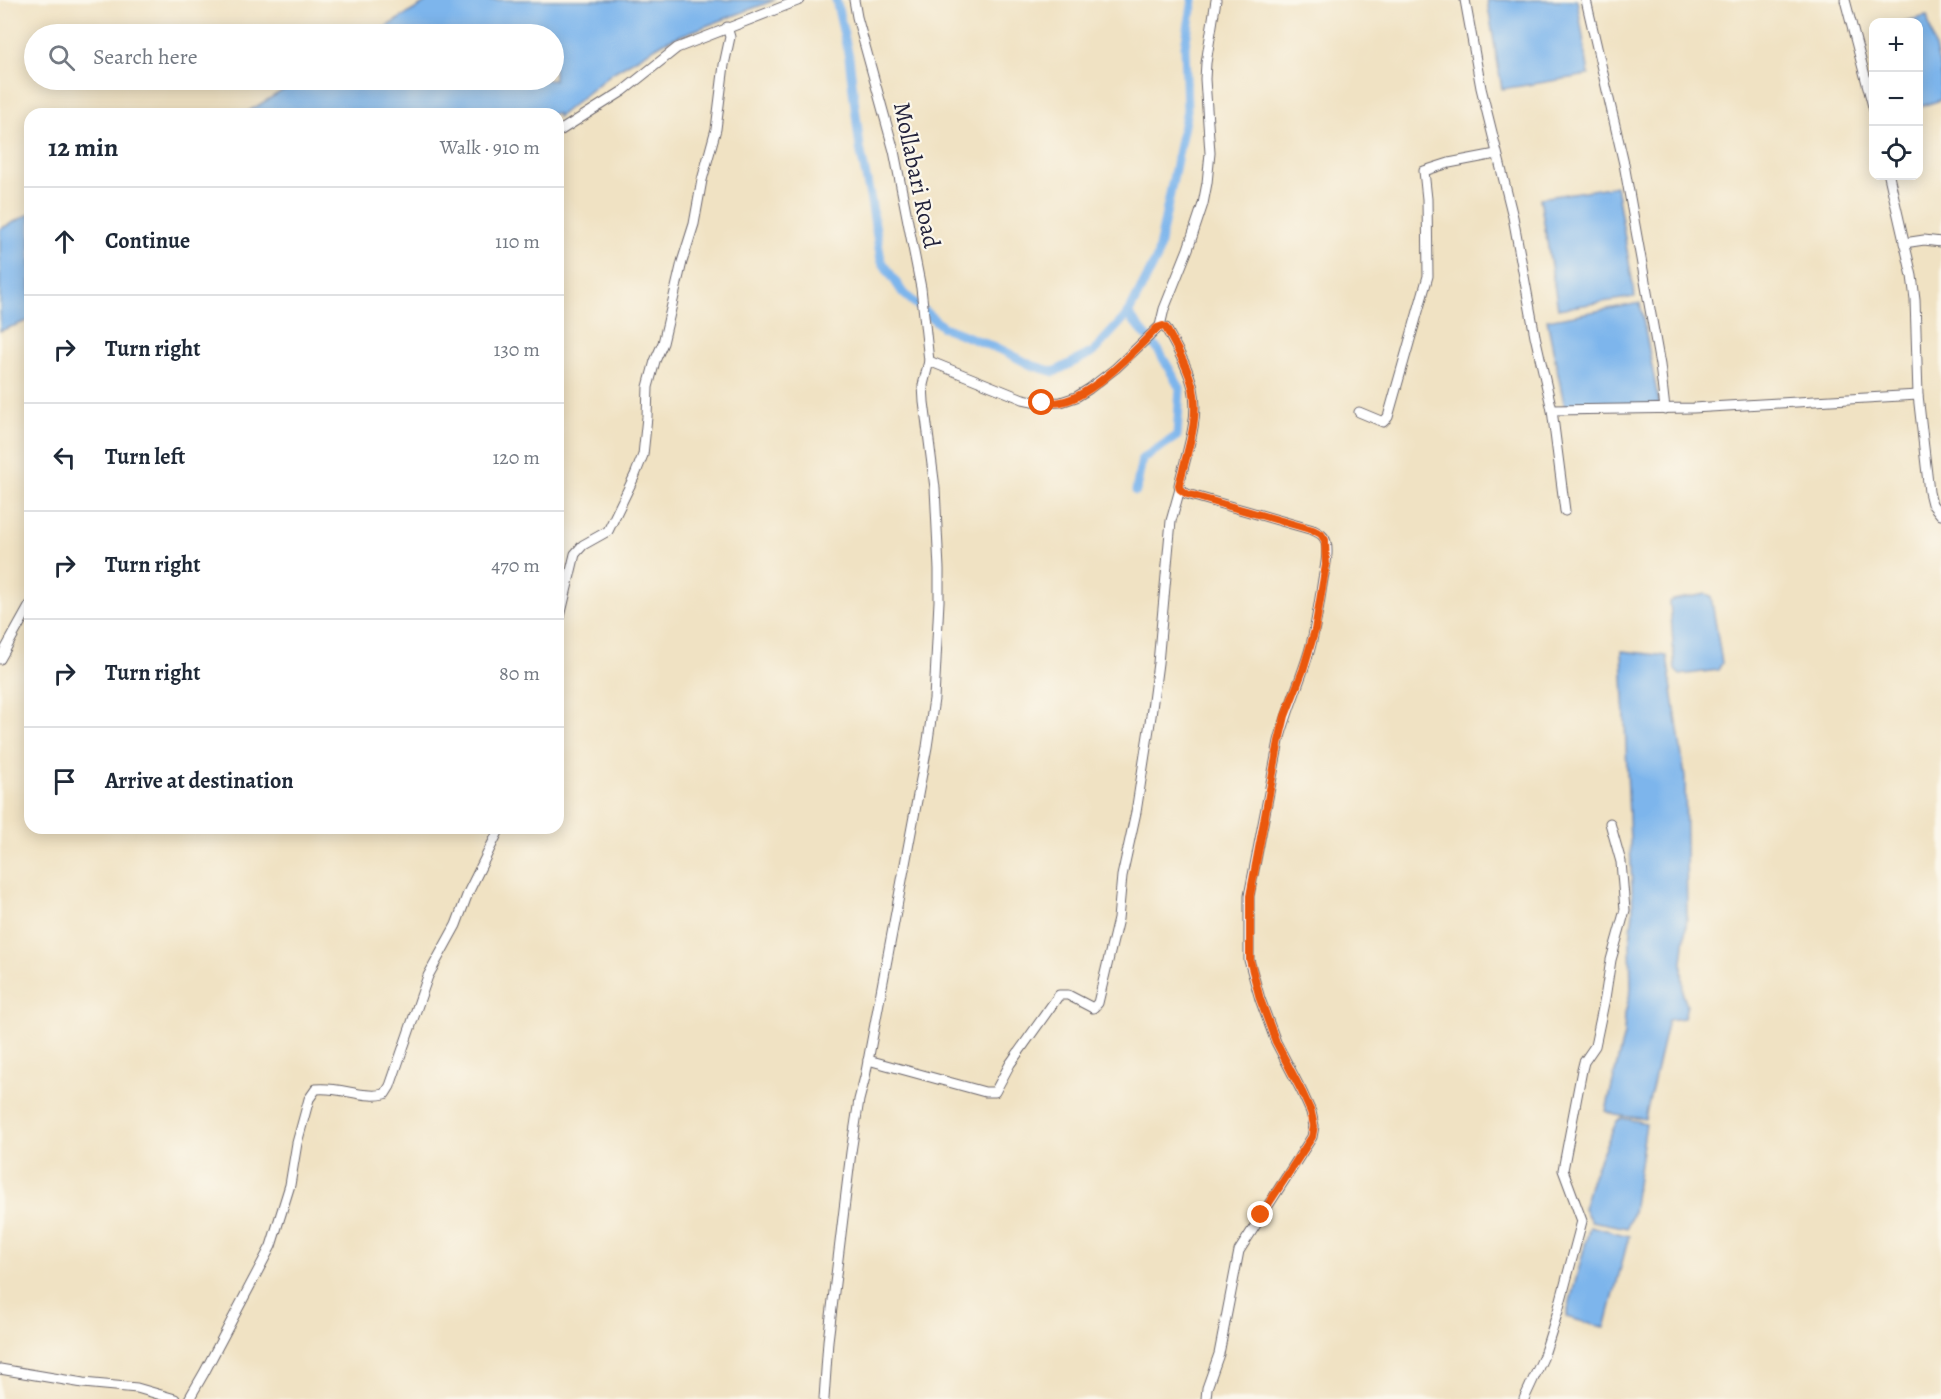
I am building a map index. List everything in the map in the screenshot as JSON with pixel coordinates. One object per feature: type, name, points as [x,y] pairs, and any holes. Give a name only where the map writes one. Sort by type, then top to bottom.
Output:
[{"type":"street","points":[[564,128],[623,91],[677,48],[800,0]]},
{"type":"street","name":"Mollabari Road","points":[[824,1399],[828,1341],[850,1152],[934,699],[939,601],[935,488],[923,385],[929,361],[928,337],[894,151],[854,0]]},
{"type":"street","points":[[929,361],[1023,399],[1042,403],[1061,402],[1089,389],[1138,348],[1158,327],[1188,249],[1203,204],[1207,183],[1210,153],[1205,79],[1216,0]]},
{"type":"street","points":[[1465,0],[1480,88],[1513,217],[1535,336],[1552,410],[1565,511]]},
{"type":"street","points":[[1586,0],[1624,164],[1660,365],[1665,409]]},
{"type":"street","points":[[1845,0],[1869,91]]},
{"type":"street","points":[[564,600],[575,554],[583,545],[608,531],[643,455],[648,387],[663,343],[716,129],[730,37],[728,27]]},
{"type":"street","points":[[1359,412],[1383,422],[1388,417],[1428,276],[1427,199],[1424,171],[1496,154]]},
{"type":"street","points":[[1890,180],[1912,276],[1915,299],[1918,395],[1929,492],[1932,504],[1941,515]]},
{"type":"street","points":[[1904,243],[1924,240],[1941,242]]},
{"type":"street","points":[[868,1060],[985,1092],[995,1092],[1010,1064],[1055,998],[1068,994],[1093,1008],[1098,1004],[1118,919],[1122,876],[1136,812],[1158,663],[1171,522],[1180,489],[1195,410],[1193,388],[1181,357],[1166,328],[1158,327]]},
{"type":"street","points":[[1552,410],[1665,409],[1918,395]]},
{"type":"street","points":[[1180,489],[1187,494],[1313,530],[1321,534],[1327,547],[1315,630],[1303,670],[1285,716],[1250,896],[1248,934],[1251,972],[1260,999],[1276,1042],[1311,1112],[1314,1126],[1312,1137],[1239,1251],[1219,1354],[1207,1388],[1206,1399]]},
{"type":"street","points":[[0,659],[24,616]]},
{"type":"street","points":[[1524,1399],[1543,1358],[1582,1221],[1563,1170],[1582,1070],[1594,1046],[1611,960],[1625,910],[1620,862],[1610,823]]},
{"type":"street","points":[[189,1399],[271,1246],[290,1185],[297,1143],[309,1099],[316,1089],[328,1088],[376,1096],[385,1094],[390,1086],[428,976],[456,925],[468,893],[497,834]]},
{"type":"street","points":[[0,1369],[83,1383],[137,1388],[175,1399]]},
{"type":"water","points":[[430,0],[775,0],[666,41],[612,73],[564,112],[564,108],[254,108],[284,90],[564,90],[564,24],[390,24]]},
{"type":"water","points":[[1487,0],[1577,0],[1589,75],[1502,89]]},
{"type":"water","points":[[1927,16],[1941,71],[1941,100],[1923,106],[1923,18],[1919,18]]},
{"type":"water","points":[[1616,186],[1635,297],[1558,309],[1540,198]]},
{"type":"water","points":[[24,217],[24,322],[0,331],[0,229]]},
{"type":"water","points":[[1640,303],[1659,404],[1565,408],[1547,320]]},
{"type":"water","points":[[1706,594],[1711,596],[1722,663],[1718,670],[1680,675],[1675,670],[1670,602]]},
{"type":"water","points":[[1622,651],[1667,656],[1685,777],[1687,917],[1682,962],[1683,995],[1687,1005],[1684,1018],[1668,1020],[1645,1119],[1615,1115],[1606,1111],[1624,1034],[1625,1013],[1631,989],[1630,941],[1633,912]]},
{"type":"water","points":[[1622,1118],[1646,1123],[1633,1212],[1627,1228],[1591,1221],[1584,1209],[1598,1164],[1617,1121]]},
{"type":"water","points":[[1590,1226],[1629,1236],[1605,1328],[1566,1317]]},
{"type":"waterway","points":[[836,0],[849,57],[860,148],[881,260],[903,293],[943,327],[1004,351],[1031,365],[1054,372],[1093,352],[1128,314],[1157,258],[1187,110],[1185,46],[1193,0]]},
{"type":"waterway","points":[[1128,314],[1159,351],[1180,388],[1177,436],[1142,459],[1136,491]]},
{"type":"route","points":[[1042,403],[1061,402],[1089,389],[1116,368],[1157,328],[1163,326],[1181,357],[1193,388],[1195,410],[1180,489],[1187,494],[1313,530],[1321,534],[1327,547],[1315,630],[1303,670],[1285,716],[1279,741],[1256,858],[1250,896],[1248,934],[1251,972],[1260,999],[1276,1042],[1311,1112],[1314,1126],[1312,1137],[1296,1164],[1261,1215]]}]
